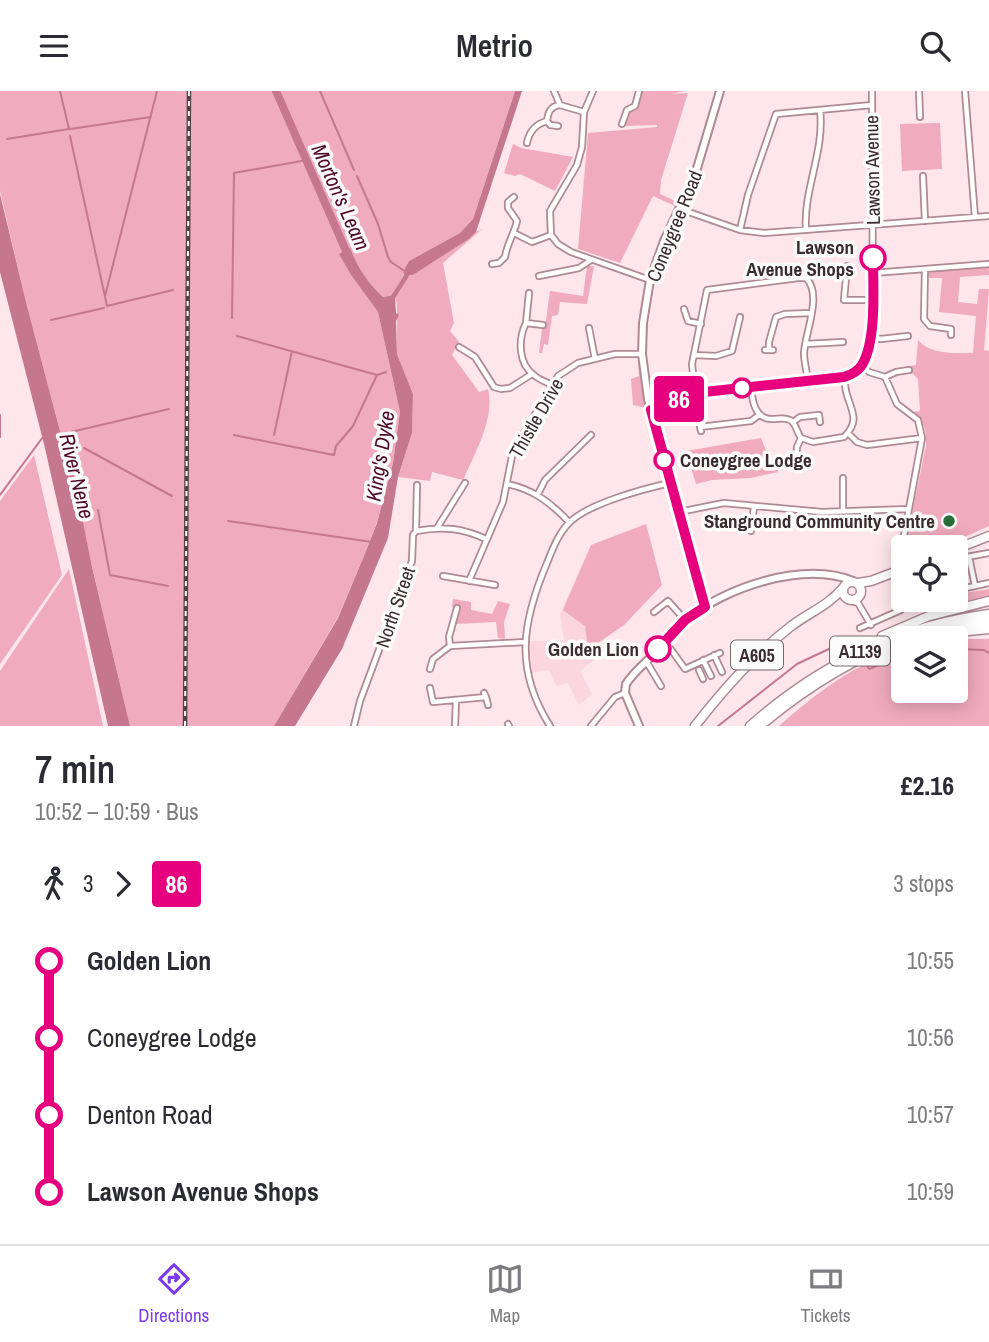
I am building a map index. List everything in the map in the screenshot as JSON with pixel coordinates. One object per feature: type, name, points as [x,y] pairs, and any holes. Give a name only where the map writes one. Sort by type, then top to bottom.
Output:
[{"type":"main road","points":[[968,546],[988,540]]},
{"type":"main road","name":"A605","points":[[695,726],[725,688],[763,649],[793,625],[833,601],[847,583],[871,581],[891,574]]},
{"type":"main road","points":[[855,598],[871,581]]},
{"type":"main road","points":[[855,582],[861,589],[855,598]]},
{"type":"main road","points":[[843,588],[843,595],[855,598]]},
{"type":"main road","name":"A605","points":[[833,601],[855,598]]},
{"type":"main road","name":"A1139","points":[[856,653],[869,642],[929,616],[989,601]]},
{"type":"main road","name":"A1139","points":[[750,726],[804,683],[856,653],[934,624],[989,614]]},
{"type":"main road","name":"A1139","points":[[967,626],[989,621]]},
{"type":"main road","name":"A1139","points":[[968,631],[989,629]]},
{"type":"main road","name":"A1139","points":[[760,726],[825,678],[859,659],[891,646]]},
{"type":"street","points":[[554,91],[560,105]]},
{"type":"street","points":[[593,91],[584,112],[578,165],[550,211],[551,235],[558,244],[591,260],[650,281]]},
{"type":"street","points":[[622,124],[627,110],[635,106],[639,91]]},
{"type":"street","name":"Coneygree Road","points":[[705,607],[651,410],[642,354],[643,323],[650,281],[663,241],[695,175],[720,91]]},
{"type":"street","name":"Lawson Avenue","points":[[862,365],[870,337],[873,300],[872,91]]},
{"type":"street","points":[[919,91],[920,117]]},
{"type":"street","points":[[964,91],[975,217]]},
{"type":"street","points":[[547,121],[549,110],[555,105],[584,112]]},
{"type":"street","points":[[740,230],[748,195],[773,117],[778,113],[872,105]]},
{"type":"street","points":[[806,230],[822,127],[820,110]]},
{"type":"street","points":[[547,121],[550,125],[558,126]]},
{"type":"street","points":[[527,143],[529,134],[540,123],[547,121]]},
{"type":"street","points":[[923,176],[925,221]]},
{"type":"street","points":[[492,264],[499,263],[506,257],[506,246],[514,233],[517,221],[508,208],[508,202],[514,197]]},
{"type":"street","points":[[680,209],[740,230],[764,233],[989,216]]},
{"type":"street","points":[[514,233],[532,242],[551,235]]},
{"type":"street","points":[[539,276],[579,268],[591,260]]},
{"type":"street","points":[[808,381],[804,354],[813,304],[808,279],[810,264]]},
{"type":"street","points":[[873,273],[989,264]]},
{"type":"street","points":[[847,266],[844,300],[873,300]]},
{"type":"street","points":[[925,269],[924,319],[930,326],[951,328],[951,335]]},
{"type":"street","points":[[695,393],[691,370],[707,290],[808,279]]},
{"type":"street","points":[[529,293],[521,357],[532,374],[554,386]]},
{"type":"street","points":[[684,309],[688,320],[701,324]]},
{"type":"street","points":[[769,350],[776,317],[811,313]]},
{"type":"street","points":[[694,355],[716,356],[732,351],[740,317]]},
{"type":"street","points":[[526,323],[543,325]]},
{"type":"street","points":[[589,328],[595,359]]},
{"type":"street","points":[[870,337],[881,339],[908,336]]},
{"type":"street","points":[[806,344],[836,346],[843,342]]},
{"type":"street","points":[[459,347],[475,357],[494,387],[510,388],[532,374]]},
{"type":"street","name":"Thistle Drive","points":[[470,581],[503,502],[513,451],[558,376],[578,363],[615,354],[642,354]]},
{"type":"street","points":[[651,410],[695,393],[844,377],[862,365],[869,372],[885,377],[909,370]]},
{"type":"street","points":[[751,387],[753,402],[759,415],[768,419],[784,418],[793,422],[801,438],[813,442],[844,437],[848,433],[854,413],[846,394],[844,377]]},
{"type":"street","points":[[885,377],[897,404],[918,420],[922,438],[904,535]]},
{"type":"street","points":[[701,431],[700,427],[751,421],[759,415]]},
{"type":"street","points":[[793,422],[800,417],[819,415],[820,422]]},
{"type":"street","points":[[848,433],[857,442],[867,445],[922,438]]},
{"type":"street","points":[[538,494],[545,480],[592,435]]},
{"type":"street","points":[[796,463],[797,447],[801,438]]},
{"type":"street","points":[[780,465],[806,461]]},
{"type":"street","points":[[843,478],[843,511]]},
{"type":"street","points":[[550,726],[531,684],[525,642],[533,596],[560,533],[569,522],[585,512],[640,490],[670,483]]},
{"type":"street","points":[[436,529],[465,484]]},
{"type":"street","points":[[507,484],[538,494],[569,522]]},
{"type":"street","name":"North Street","points":[[354,726],[360,701],[412,561],[417,485]]},
{"type":"street","points":[[678,512],[721,504],[790,510],[909,509]]},
{"type":"street","points":[[751,531],[754,507]]},
{"type":"street","points":[[416,531],[466,529],[486,540]]},
{"type":"street","points":[[975,586],[969,557],[989,552]]},
{"type":"street","points":[[639,726],[625,693],[628,680],[685,620],[726,595],[778,578],[805,574],[836,574],[855,582]]},
{"type":"street","points":[[836,574],[843,579],[843,588]]},
{"type":"street","points":[[443,576],[495,585]]},
{"type":"street","points":[[968,587],[989,583]]},
{"type":"street","points":[[855,598],[871,625]]},
{"type":"street","points":[[654,612],[668,601],[685,620]]},
{"type":"street","points":[[450,646],[449,637],[457,608]]},
{"type":"street","points":[[860,628],[899,612]]},
{"type":"street","points":[[665,641],[685,669],[697,667],[703,660],[720,653]]},
{"type":"street","points":[[430,669],[433,659],[450,646],[525,642]]},
{"type":"street","points":[[714,655],[722,671]]},
{"type":"street","points":[[703,660],[711,676]]},
{"type":"street","points":[[646,661],[661,686]]},
{"type":"street","points":[[697,667],[703,678]]},
{"type":"street","points":[[430,688],[433,702],[485,695],[488,705]]},
{"type":"street","points":[[591,726],[615,697],[625,693]]},
{"type":"street","points":[[456,700],[456,726]]},
{"type":"shaded area","points":[[0,91],[515,91],[473,219],[460,233],[409,261],[403,272],[408,277],[413,275],[482,229],[443,263],[454,323],[450,331],[459,342],[452,355],[479,392],[488,389],[489,412],[483,436],[463,480],[432,472],[430,481],[398,477],[412,433],[413,394],[397,354],[395,295],[383,297],[377,291],[356,263],[350,249],[340,254],[351,275],[378,312],[400,412],[393,463],[377,522],[338,617],[274,726],[130,726],[90,558],[68,449],[64,446],[27,306],[0,191]]},
{"type":"shaded area","points":[[515,91],[522,91],[476,232],[413,275],[405,276],[403,272],[409,261],[460,233],[473,219]]},
{"type":"shaded area","points":[[642,91],[688,93],[661,180],[660,194],[677,202],[675,206],[653,196],[620,263],[578,249],[588,133],[657,127],[624,126],[630,110],[635,111]]},
{"type":"shaded area","points":[[940,123],[942,169],[902,171],[900,124]]},
{"type":"shaded area","points":[[513,144],[521,148],[573,157],[555,191],[520,174],[515,176],[504,173]]},
{"type":"shaded area","points":[[0,194],[64,446],[69,452],[92,567],[130,726],[108,726],[44,444],[0,272]]},
{"type":"shaded area","points":[[350,248],[356,262],[377,291],[383,297],[395,295],[396,313],[399,315],[396,321],[397,354],[413,394],[412,433],[398,477],[388,538],[342,649],[295,726],[274,726],[338,618],[377,523],[393,463],[400,412],[378,312],[339,254]]},
{"type":"shaded area","points":[[587,266],[594,266],[587,304],[560,302],[558,315],[552,316],[548,345],[544,344],[542,353],[539,353],[550,291],[583,296]]},
{"type":"shaded area","points":[[989,266],[989,275],[960,277],[958,302],[977,304],[979,289],[989,289],[984,350],[989,351],[989,526],[968,535],[908,535],[926,445],[924,427],[913,412],[920,411],[918,379],[909,370],[909,366],[916,365],[918,340],[936,351],[973,353],[976,316],[939,312],[942,278],[929,278],[928,274],[933,271]]},
{"type":"shaded area","points":[[638,361],[644,395],[666,475],[646,408],[633,405],[631,379],[639,376]]},
{"type":"shaded area","points":[[761,438],[770,460],[777,460],[778,472],[696,484],[686,451]]},
{"type":"shaded area","points":[[34,455],[62,575],[0,664],[0,501]]},
{"type":"shaded area","points":[[646,524],[662,585],[624,625],[592,647],[587,641],[585,626],[563,610],[591,545]]},
{"type":"shaded area","points":[[585,558],[624,625],[592,647],[599,656],[580,671],[592,694],[579,705],[568,683],[556,686],[549,670],[532,673],[529,641],[564,641],[560,614]]},
{"type":"shaded area","points":[[69,569],[103,726],[0,726],[0,671]]},
{"type":"shaded area","points":[[989,589],[989,598],[968,603],[968,592]]},
{"type":"shaded area","points":[[453,599],[471,602],[471,610],[492,614],[498,601],[510,604],[504,622],[505,639],[498,638],[496,622],[456,624],[460,609],[452,607]]},
{"type":"shaded area","points":[[968,639],[989,639],[989,726],[779,726],[852,671],[891,654],[891,703],[968,703]]},
{"type":"waterway","points":[[7,139],[69,129],[60,91]]},
{"type":"waterway","points":[[105,296],[157,91]]},
{"type":"waterway","name":"Morton's Leam","points":[[276,91],[350,260]]},
{"type":"waterway","points":[[320,91],[354,170]]},
{"type":"waterway","points":[[70,129],[151,117]]},
{"type":"waterway","points":[[70,136],[107,306],[173,290]]},
{"type":"waterway","points":[[232,318],[234,173],[307,160]]},
{"type":"waterway","points":[[357,176],[378,224],[388,257],[403,270]]},
{"type":"waterway","name":"King's Dyke","points":[[393,297],[409,272]]},
{"type":"waterway","points":[[51,320],[104,308]]},
{"type":"waterway","points":[[237,336],[377,375]]},
{"type":"waterway","points":[[274,435],[292,351]]},
{"type":"waterway","points":[[234,435],[334,455],[336,446],[353,426],[377,375],[386,372]]},
{"type":"waterway","name":"River Nene","points":[[71,432],[169,409]]},
{"type":"waterway","points":[[0,415],[0,437]]},
{"type":"waterway","points":[[0,495],[43,437]]},
{"type":"waterway","name":"River Nene","points":[[84,448],[172,496]]},
{"type":"waterway","name":"River Nene","points":[[98,510],[110,575],[168,586]]},
{"type":"waterway","points":[[228,521],[372,542]]},
{"type":"waterway","points":[[718,726],[797,664],[850,639],[856,646]]},
{"type":"waterway","points":[[968,649],[984,650],[989,653]]},
{"type":"waterway","points":[[865,663],[869,669],[891,661]]},
{"type":"railway","points":[[185,726],[189,91]]},
{"type":"bus line","name":"86","points":[[658,649],[685,620],[705,607],[651,410],[695,393],[844,377],[856,371],[865,358],[872,327],[873,258]]},
{"type":"place","name":"Lawson Avenue Shops","points":[[873,258]]},
{"type":"place","name":"Coneygree Lodge","points":[[664,460]]},
{"type":"place","name":"Stanground Community Centre","points":[[949,521]]},
{"type":"place","name":"Golden Lion","points":[[658,649]]}]
